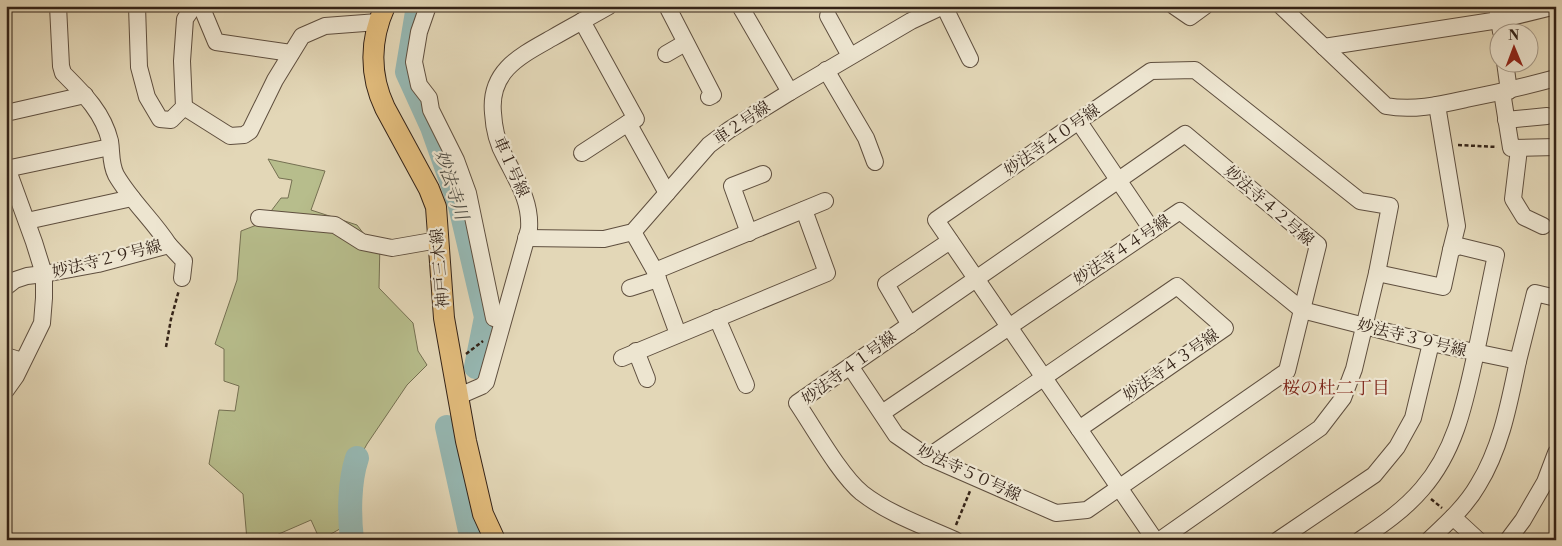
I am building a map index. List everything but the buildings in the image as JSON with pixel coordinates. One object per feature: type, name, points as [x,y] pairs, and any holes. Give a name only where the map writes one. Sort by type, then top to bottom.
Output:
[{"type":"main road","name":"神戸三木線","points":[[382,14],[372,50],[380,98],[429,190],[436,207],[444,318],[466,441],[483,514],[494,540]]},
{"type":"street","name":"妙法寺２９号線","points":[[44,274],[98,264],[169,245],[115,173],[110,157],[110,147],[105,126],[96,107],[63,73],[60,66],[58,6]]},
{"type":"street","points":[[136,6],[139,67],[147,97],[160,119],[171,120],[184,107],[182,61],[185,19],[194,6]]},
{"type":"street","points":[[201,6],[216,42],[291,53]]},
{"type":"street","points":[[428,6],[419,32],[414,62],[419,85],[430,98],[431,110],[456,160],[468,193],[494,318],[502,321]]},
{"type":"street","name":"車１号線","points":[[459,396],[482,386],[486,382],[530,221],[528,204],[498,144],[494,128],[493,95],[499,78],[516,60],[609,6]]},
{"type":"street","points":[[667,6],[713,95],[710,97]]},
{"type":"street","points":[[740,6],[790,92]]},
{"type":"street","points":[[944,6],[970,59]]},
{"type":"street","name":"車２号線","points":[[633,232],[709,146],[729,130],[850,56],[908,13],[944,6]]},
{"type":"street","points":[[1174,6],[1190,17],[1205,6]]},
{"type":"street","points":[[1281,6],[1386,106],[1402,109],[1437,105],[1556,78]]},
{"type":"street","points":[[1324,47],[1499,20],[1556,6]]},
{"type":"street","points":[[184,107],[230,136],[244,135],[250,131],[275,80],[302,36],[326,26],[382,14]]},
{"type":"street","points":[[828,16],[850,56]]},
{"type":"street","points":[[582,21],[636,119],[582,153]]},
{"type":"street","points":[[666,54],[685,43]]},
{"type":"street","points":[[826,70],[866,138],[875,162]]},
{"type":"street","name":"妙法寺４０号線","points":[[1155,540],[936,220],[1151,71],[1195,70],[1360,200],[1390,206],[1377,273],[1354,369],[1343,398],[1320,428],[1160,540]]},
{"type":"street","points":[[1505,72],[1506,120],[1511,148],[1556,147]]},
{"type":"street","points":[[6,113],[85,95]]},
{"type":"street","points":[[1377,273],[1443,287],[1457,226],[1437,105]]},
{"type":"street","points":[[1506,120],[1547,116]]},
{"type":"street","points":[[1079,122],[1152,230]]},
{"type":"street","points":[[628,124],[667,193]]},
{"type":"street","name":"妙法寺４２号線","points":[[976,279],[1185,134],[1318,245],[1287,372],[1119,488]]},
{"type":"street","points":[[7,168],[110,147]]},
{"type":"street","points":[[1519,149],[1513,199],[1522,223],[1544,226]]},
{"type":"street","name":"妙法寺２９号線","points":[[6,390],[16,376],[42,324],[44,298],[44,274],[7,168]]},
{"type":"street","points":[[749,233],[732,186],[763,174]]},
{"type":"street","points":[[27,221],[132,198]]},
{"type":"street","points":[[630,288],[824,201]]},
{"type":"street","points":[[647,379],[629,355],[826,273],[804,210]]},
{"type":"street","name":"妙法寺４４号線","points":[[882,414],[1180,211],[1302,310]]},
{"type":"street","points":[[258,218],[335,225],[362,242],[392,248],[438,240]]},
{"type":"street","points":[[526,238],[604,239],[633,232],[656,275],[678,334]]},
{"type":"street","points":[[910,325],[886,284],[950,241]]},
{"type":"street","points":[[169,245],[184,261],[182,278]]},
{"type":"street","points":[[1450,250],[1459,246],[1496,255],[1476,353],[1518,361]]},
{"type":"street","points":[[6,287],[15,280],[44,274]]},
{"type":"street","name":"妙法寺４１号線","points":[[953,539],[884,507],[861,492],[841,468],[797,403],[976,279]]},
{"type":"street","name":"妙法寺４３号線","points":[[1043,377],[1177,286],[1224,328],[1079,429]]},
{"type":"street","points":[[1429,540],[1453,517],[1478,486],[1493,456],[1506,417],[1535,293],[1556,298]]},
{"type":"street","name":"妙法寺３９号線","points":[[1302,310],[1476,353],[1462,413],[1444,458],[1421,490],[1401,510],[1360,540]]},
{"type":"street","points":[[717,318],[730,364],[746,385]]},
{"type":"street","points":[[1278,540],[1374,475],[1397,447],[1413,418],[1431,343]]},
{"type":"street","points":[[6,356],[22,361]]},
{"type":"street","name":"妙法寺５０号線","points":[[850,366],[896,435],[928,457],[1056,513],[1087,510],[1119,488]]},
{"type":"street","points":[[928,457],[1043,377]]},
{"type":"street","points":[[1508,540],[1523,520],[1545,482],[1556,453]]},
{"type":"street","points":[[1453,517],[1478,540]]},
{"type":"path","points":[[1444,145],[1481,145]]},
{"type":"path","points":[[166,347],[182,278]]},
{"type":"path","points":[[953,539],[975,478]]},
{"type":"path","points":[[1428,496],[1453,517]]},
{"type":"green space","points":[[268,159],[325,171],[311,210],[357,225],[367,238],[380,241],[379,288],[413,323],[418,351],[427,365],[407,385],[367,444],[355,466],[356,520],[320,540],[311,520],[265,540],[247,540],[243,494],[209,464],[219,410],[235,411],[239,386],[224,381],[224,349],[215,344],[237,280],[241,231],[262,223],[281,198],[288,198],[292,180],[279,178]]},
{"type":"waterway","name":"妙法寺川","points":[[418,6],[407,72],[432,127],[460,206],[486,317],[476,367]]},
{"type":"waterway","points":[[447,427],[470,531]]},
{"type":"waterway","name":"妙法寺川","points":[[352,540],[350,499],[352,477],[357,458]]},
{"type":"district","name":"桜の杜二丁目","points":[[1336,388]]}]
